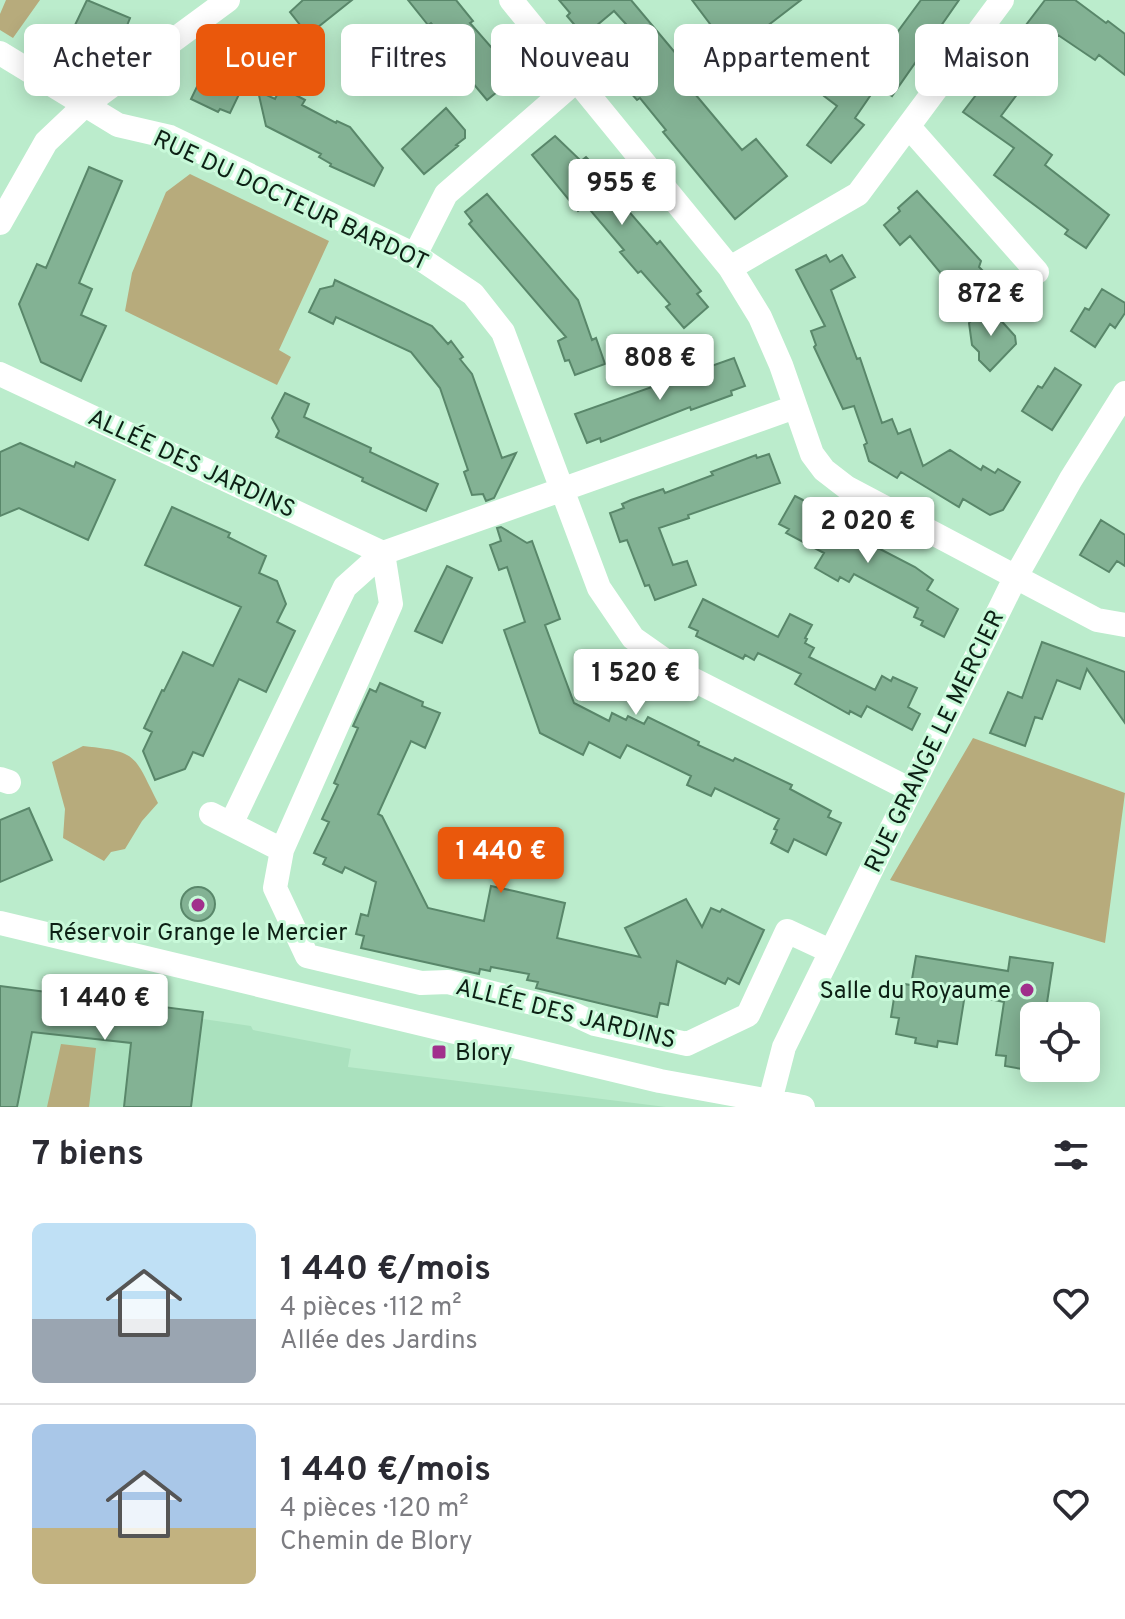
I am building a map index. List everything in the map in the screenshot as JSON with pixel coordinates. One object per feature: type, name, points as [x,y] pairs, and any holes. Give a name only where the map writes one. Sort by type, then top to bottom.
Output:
[{"type":"street","points":[[0,223],[39,151],[84,106],[228,0]]},
{"type":"street","points":[[511,0],[531,24]]},
{"type":"street","points":[[730,268],[858,194],[1002,0]]},
{"type":"street","name":"RUE DU DOCTEUR BARDOT","points":[[0,53],[60,88],[84,106],[127,128],[170,137],[415,255],[473,294],[503,332],[599,588],[633,638],[690,678],[909,789]]},
{"type":"street","points":[[415,255],[446,194],[559,96]]},
{"type":"street","points":[[590,96],[730,268],[760,317],[781,365],[812,454],[824,470],[846,487],[1015,578],[1097,620],[1125,625]]},
{"type":"street","points":[[909,127],[1037,272]]},
{"type":"street","name":"ALLÉE DES JARDINS","points":[[0,374],[383,553],[391,604],[282,850],[275,888],[307,956],[421,983],[448,982],[569,1012],[595,1024],[687,1044],[748,1015],[787,931],[830,951]]},
{"type":"street","name":"RUE GRANGE LE MERCIER","points":[[756,1102],[1015,578],[1071,479],[1125,393]]},
{"type":"street","points":[[282,850],[221,819],[345,587],[383,553],[795,407]]},
{"type":"street","points":[[0,923],[660,1081],[756,1102],[803,1107]]},
{"type":"shaded area","points":[[6,0],[40,0],[13,38],[0,30],[0,14]]},
{"type":"shaded area","points":[[190,174],[329,241],[279,350],[291,357],[277,385],[125,311],[132,273],[166,192]]},
{"type":"shaded area","points":[[973,738],[1125,793],[1105,943],[890,880]]},
{"type":"shaded area","points":[[83,746],[115,751],[132,758],[158,803],[142,821],[125,849],[111,852],[104,861],[63,838],[65,809],[52,762]]},
{"type":"shaded area","points":[[0,986],[203,1012],[203,1019],[251,1026],[253,1030],[351,1049],[348,1067],[666,1107],[0,1107]]},
{"type":"shaded area","points":[[61,1044],[96,1048],[89,1107],[47,1107]]},
{"type":"building","points":[[87,0],[130,18],[128,24],[75,24]]},
{"type":"building","points":[[303,0],[352,0],[322,24],[299,24],[290,12]]},
{"type":"building","points":[[408,0],[456,0],[473,21],[471,24],[427,24]]},
{"type":"building","points":[[559,0],[631,0],[651,24],[626,24],[614,11],[598,24],[574,24],[567,16],[570,13]]},
{"type":"building","points":[[692,0],[801,0],[770,24],[710,24]]},
{"type":"building","points":[[921,0],[959,0],[942,24],[915,24],[915,63],[899,86],[899,30]]},
{"type":"building","points":[[1045,0],[1075,0],[1125,34],[1125,75],[1099,55],[1095,60],[1058,35],[1058,24],[1027,24]]},
{"type":"building","points":[[475,29],[491,47],[492,96],[487,100],[475,86]]},
{"type":"building","points":[[658,32],[674,51],[674,96],[697,96],[742,150],[756,139],[787,176],[735,219],[663,132],[666,130],[640,98],[637,100],[633,96],[658,96]]},
{"type":"building","points":[[196,89],[196,96],[238,96],[230,113],[220,109],[218,112],[191,99]]},
{"type":"building","points":[[259,96],[275,99],[276,96],[298,96],[305,100],[302,105],[350,127],[383,168],[374,186],[330,166],[319,157],[321,154],[266,126]]},
{"type":"building","points":[[824,96],[870,96],[855,118],[864,125],[831,163],[807,145],[837,106]]},
{"type":"building","points":[[975,96],[1016,96],[1001,116],[1052,155],[1045,165],[1109,215],[1086,248],[1065,234],[1068,230],[994,175],[1014,148],[963,112]]},
{"type":"building","points":[[446,108],[465,130],[465,138],[424,174],[402,149]]},
{"type":"building","points":[[555,136],[581,161],[586,157],[597,165],[627,201],[624,203],[631,214],[657,244],[660,241],[701,291],[697,294],[708,307],[684,328],[666,307],[670,304],[620,252],[624,250],[586,205],[578,211],[532,155]]},
{"type":"building","points":[[89,167],[122,181],[79,283],[92,289],[81,315],[106,326],[81,381],[41,362],[19,304],[37,264],[46,268]]},
{"type":"building","points":[[917,191],[981,261],[979,267],[984,272],[958,294],[910,236],[900,245],[884,225]]},
{"type":"building","points":[[487,194],[578,300],[592,340],[596,338],[605,364],[575,375],[569,360],[565,361],[558,341],[566,337],[469,224],[472,221],[465,212]]},
{"type":"building","points":[[826,255],[830,262],[842,255],[855,277],[831,290],[857,359],[860,358],[882,423],[892,419],[898,434],[910,429],[923,466],[950,450],[981,470],[983,466],[995,473],[998,469],[1020,482],[1003,510],[990,515],[963,499],[959,507],[901,472],[897,478],[869,461],[864,445],[867,443],[854,406],[843,409],[814,347],[811,331],[825,326],[796,270]]},
{"type":"building","points":[[335,280],[432,326],[448,344],[451,341],[463,357],[460,359],[472,374],[502,458],[516,453],[494,498],[486,501],[483,494],[472,495],[464,472],[468,470],[440,388],[411,352],[336,317],[333,324],[309,312],[320,289],[333,286]]},
{"type":"building","points":[[1102,289],[1125,303],[1125,313],[1115,328],[1110,324],[1095,347],[1071,331]]},
{"type":"building","points":[[987,305],[1015,336],[1016,344],[990,371],[979,360],[979,352],[972,345],[969,323]]},
{"type":"building","points":[[734,358],[745,386],[731,391],[732,395],[691,410],[690,407],[601,442],[600,438],[587,443],[575,414]]},
{"type":"building","points":[[1055,368],[1081,385],[1052,430],[1022,411],[1038,386],[1042,388]]},
{"type":"building","points":[[285,393],[309,404],[304,417],[438,484],[426,511],[276,437],[279,431],[272,418]]},
{"type":"building","points":[[20,443],[74,467],[76,462],[115,480],[88,540],[19,508],[0,516],[0,452]]},
{"type":"building","points":[[769,454],[780,483],[659,528],[673,565],[687,561],[696,585],[655,600],[649,585],[645,586],[627,540],[620,542],[610,513],[624,508],[622,504],[631,500],[663,489],[665,493],[756,455],[757,458]]},
{"type":"building","points":[[795,496],[813,505],[811,509],[825,516],[822,522],[915,567],[933,580],[927,590],[958,609],[944,637],[921,625],[923,621],[914,617],[918,608],[854,574],[849,582],[840,577],[838,581],[815,568],[824,553],[786,533],[789,529],[779,524]]},
{"type":"building","points":[[172,507],[230,533],[228,537],[266,556],[259,573],[277,581],[286,604],[277,622],[295,631],[266,692],[239,679],[203,756],[193,752],[185,769],[155,780],[143,751],[152,732],[144,728],[162,690],[183,652],[213,666],[241,607],[145,565]]},
{"type":"building","points":[[1101,520],[1125,535],[1125,566],[1117,561],[1109,572],[1080,555]]},
{"type":"building","points":[[501,527],[527,543],[532,541],[560,619],[545,625],[574,703],[609,721],[612,713],[644,724],[648,717],[699,742],[698,745],[733,761],[735,758],[792,785],[790,789],[831,811],[828,817],[841,823],[826,855],[794,839],[788,852],[771,843],[779,819],[715,788],[711,796],[687,785],[691,776],[627,745],[620,758],[589,742],[583,755],[540,733],[504,630],[525,622],[507,567],[499,570],[490,545],[501,541],[497,528]]},
{"type":"building","points":[[447,566],[472,578],[442,643],[415,631]]},
{"type":"building","points":[[703,599],[778,637],[790,614],[812,625],[805,638],[805,643],[814,648],[809,657],[875,690],[882,676],[891,681],[893,677],[917,688],[908,707],[920,714],[912,730],[867,706],[861,717],[850,711],[849,714],[795,684],[801,674],[758,653],[754,660],[745,655],[743,659],[696,636],[698,631],[689,627]]},
{"type":"building","points":[[1042,642],[1125,672],[1125,723],[1087,669],[1080,689],[1057,680],[1042,719],[1035,717],[1025,746],[990,733],[1008,692],[1022,698]]},
{"type":"building","points":[[380,683],[440,713],[425,748],[411,741],[378,814],[382,816],[428,908],[484,921],[491,886],[514,891],[565,903],[557,938],[640,957],[625,928],[686,899],[702,927],[711,908],[720,912],[722,909],[764,930],[739,984],[728,978],[725,984],[677,961],[668,1005],[660,1003],[657,1017],[536,988],[538,982],[527,980],[529,974],[491,967],[490,971],[480,969],[479,974],[361,948],[364,936],[356,934],[361,914],[368,916],[376,882],[345,867],[342,873],[323,864],[326,858],[314,853],[329,822],[322,819],[338,785],[334,783],[358,728],[353,726],[370,689],[376,692]]},
{"type":"building","points":[[29,808],[52,860],[0,882],[0,820]]},
{"type":"building","name":"Réservoir Grange le Mercier","points":[[198,887],[210,892],[215,904],[210,916],[198,921],[186,916],[181,904],[186,892]]},
{"type":"building","points":[[916,956],[1008,971],[1010,957],[1053,963],[1047,1002],[1020,1002],[1020,1069],[1005,1066],[1006,1056],[996,1055],[1004,1002],[965,994],[957,1044],[938,1041],[937,1047],[915,1043],[916,1038],[896,1034],[899,1018],[891,1017],[894,998],[902,999],[904,984],[911,985]]},
{"type":"building","points":[[0,986],[203,1012],[191,1107],[124,1107],[131,1043],[32,1032],[17,1107],[0,1107]]},
{"type":"place","name":"Réservoir Grange le Mercier","points":[[198,905]]},
{"type":"place","name":"Salle du Royaume","points":[[1027,990]]},
{"type":"place","name":"Blory","points":[[439,1052]]}]
